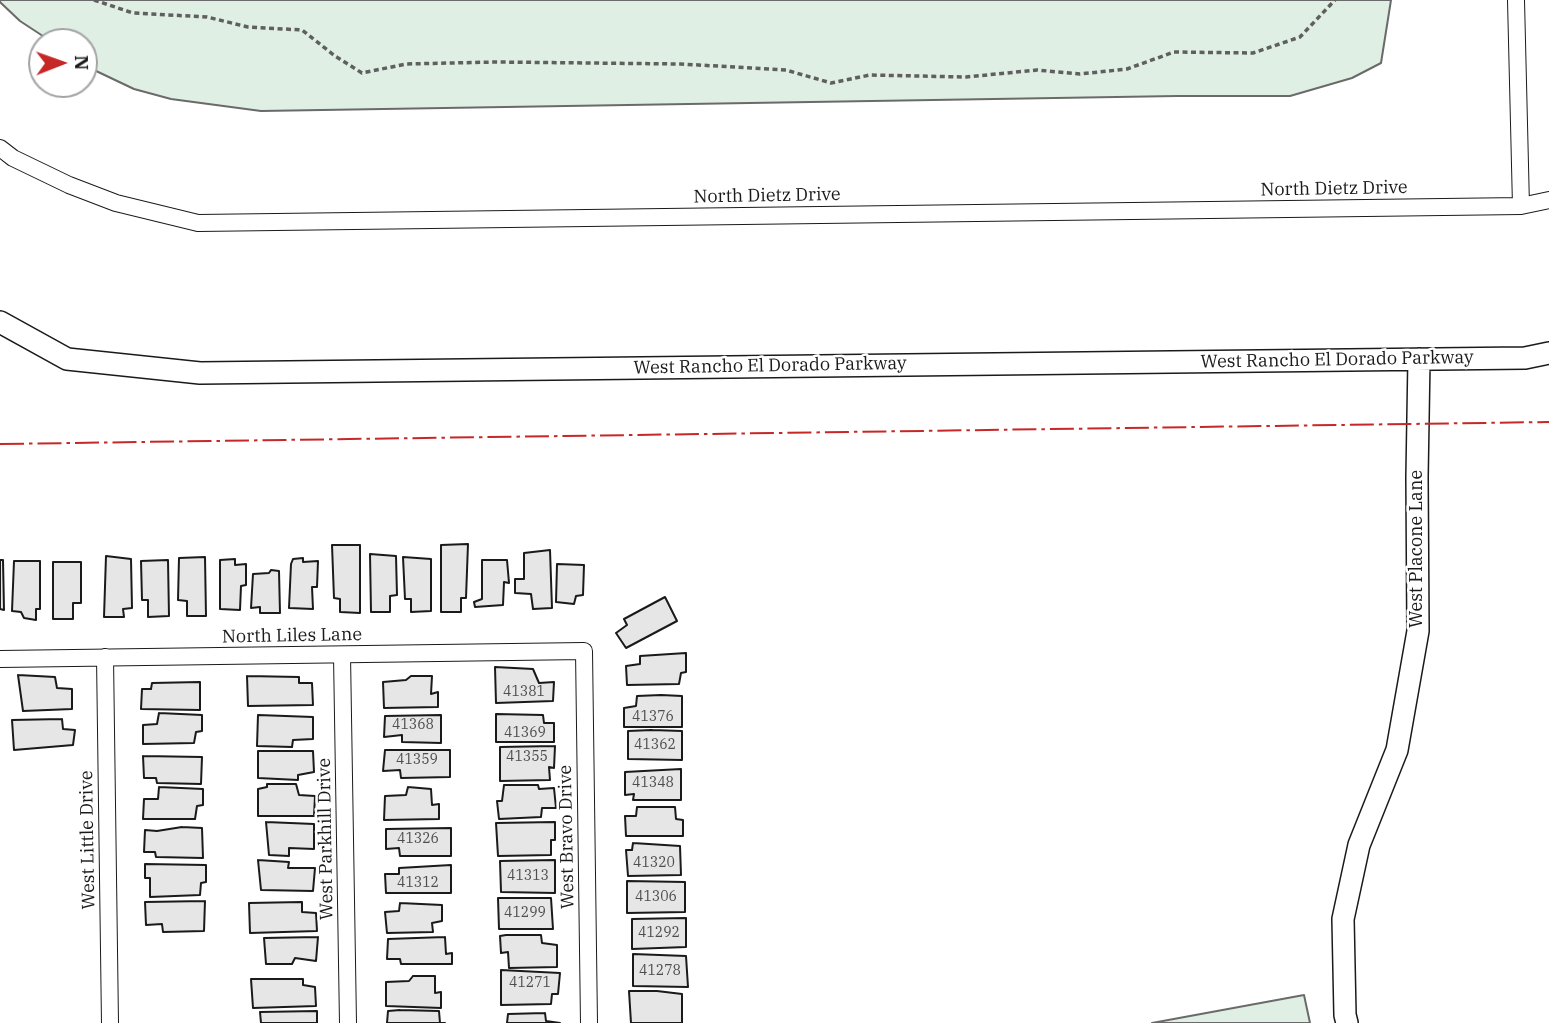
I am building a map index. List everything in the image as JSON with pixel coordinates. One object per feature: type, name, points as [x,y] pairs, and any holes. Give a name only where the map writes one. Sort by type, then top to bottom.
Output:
[{"type":"street","points":[[1516,0],[1521,206]]},
{"type":"street","name":"North Dietz Drive","points":[[0,148],[13,158],[69,186],[116,203],[198,223],[1521,206],[1549,200]]},
{"type":"street","name":"West Rancho El Dorado Parkway","points":[[0,322],[67,359],[200,373],[1525,358],[1549,353]]},
{"type":"street","name":"West Placone Lane","points":[[1347,1023],[1343,919],[1359,845],[1397,750],[1418,631],[1419,359]]},
{"type":"street","name":"North Liles Lane","points":[[0,659],[584,651]]},
{"type":"street","name":"West Bravo Drive","points":[[584,651],[589,1023]]},
{"type":"street","name":"West Parkhill Drive","points":[[342,654],[348,1023]]},
{"type":"street","name":"West Little Drive","points":[[105,657],[110,1023]]},
{"type":"path","points":[[94,0],[133,13],[207,17],[248,27],[302,30],[362,73],[406,64],[681,64],[786,70],[831,83],[870,75],[966,77],[1037,70],[1080,74],[1127,69],[1174,52],[1253,53],[1300,37],[1335,0]]},
{"type":"green space","points":[[1391,0],[1381,63],[1352,78],[1290,96],[261,111],[171,99],[134,89],[98,72],[98,28],[31,28],[0,2]]},
{"type":"green space","points":[[1304,995],[1310,1023],[1152,1023]]},
{"type":"building","points":[[468,544],[466,598],[461,598],[461,612],[441,612],[441,545]]},
{"type":"building","points":[[332,545],[360,545],[360,613],[340,612],[340,599],[334,598]]},
{"type":"building","points":[[550,550],[552,608],[533,609],[531,594],[515,593],[515,579],[524,579],[524,553]]},
{"type":"building","points":[[370,554],[396,556],[397,595],[390,596],[390,612],[371,612]]},
{"type":"building","points":[[106,556],[131,559],[132,608],[123,609],[124,617],[104,617]]},
{"type":"building","points":[[205,557],[206,616],[187,616],[187,601],[178,600],[179,558]]},
{"type":"building","points":[[403,557],[431,559],[431,611],[411,612],[411,599],[405,599]]},
{"type":"building","points":[[303,558],[303,562],[318,561],[317,587],[312,587],[313,609],[289,608],[291,564],[293,559]]},
{"type":"building","points":[[235,559],[235,565],[246,564],[246,585],[241,586],[240,610],[220,609],[220,560]]},
{"type":"building","points":[[0,560],[3,560],[4,610],[0,609]]},
{"type":"building","points":[[168,560],[169,616],[148,617],[148,600],[142,600],[141,561]]},
{"type":"building","points":[[482,560],[507,560],[509,583],[504,582],[503,605],[475,607],[474,602],[482,599]]},
{"type":"building","points":[[14,561],[40,561],[40,609],[36,609],[36,620],[24,618],[21,612],[12,611]]},
{"type":"building","points":[[53,562],[81,562],[81,603],[73,603],[73,619],[53,619]]},
{"type":"building","points":[[557,564],[584,565],[583,595],[576,596],[574,604],[556,602]]},
{"type":"building","points":[[271,570],[279,571],[280,613],[260,613],[260,607],[251,608],[253,574],[269,573]]},
{"type":"building","points":[[665,597],[677,621],[626,648],[616,633],[627,625],[624,619]]},
{"type":"building","points":[[686,653],[686,672],[681,673],[679,684],[627,685],[626,666],[640,664],[640,656]]},
{"type":"building","points":[[495,667],[533,669],[539,683],[554,682],[553,701],[496,703]]},
{"type":"building","points":[[18,675],[55,677],[57,688],[72,689],[72,709],[23,711]]},
{"type":"building","points":[[247,676],[299,677],[299,683],[312,683],[313,705],[248,706]]},
{"type":"building","points":[[411,676],[432,676],[431,694],[438,692],[438,707],[384,708],[383,682],[406,680]]},
{"type":"building","points":[[200,682],[200,710],[141,709],[142,689],[151,689],[152,683]]},
{"type":"building","points":[[637,696],[682,696],[682,727],[624,727],[624,708],[636,706]]},
{"type":"building","points":[[159,713],[202,715],[202,731],[196,732],[194,743],[143,744],[143,725],[157,724]]},
{"type":"building","points":[[496,714],[543,715],[544,723],[554,723],[554,742],[496,742]]},
{"type":"building","points":[[258,715],[313,717],[313,739],[293,740],[292,747],[257,746]]},
{"type":"building","points":[[441,715],[441,743],[402,742],[402,735],[384,737],[385,716]]},
{"type":"building","points":[[62,719],[63,729],[75,730],[73,745],[14,750],[12,720]]},
{"type":"building","points":[[628,731],[682,731],[682,760],[628,759]]},
{"type":"building","points":[[555,746],[554,768],[549,767],[550,780],[500,781],[500,747]]},
{"type":"building","points":[[385,750],[450,750],[450,777],[401,778],[400,770],[383,771]]},
{"type":"building","points":[[258,751],[313,751],[314,772],[298,775],[298,780],[258,778]]},
{"type":"building","points":[[143,756],[202,757],[201,784],[157,783],[156,778],[144,778]]},
{"type":"building","points":[[681,769],[681,800],[633,800],[634,794],[625,795],[625,772]]},
{"type":"building","points":[[267,784],[296,784],[299,795],[315,796],[314,816],[258,816],[258,789],[267,787]]},
{"type":"building","points":[[504,785],[554,788],[556,808],[542,808],[541,817],[499,819],[497,801],[502,801]]},
{"type":"building","points":[[159,787],[203,789],[203,805],[197,806],[195,819],[143,819],[144,799],[158,799]]},
{"type":"building","points":[[408,787],[431,789],[432,805],[439,804],[439,819],[384,820],[385,796],[406,795]]},
{"type":"building","points":[[637,807],[675,807],[676,819],[683,820],[683,836],[626,836],[625,816],[636,816]]},
{"type":"building","points":[[266,822],[314,824],[314,849],[289,848],[289,856],[269,855]]},
{"type":"building","points":[[555,822],[555,840],[551,840],[551,855],[498,856],[496,823]]},
{"type":"building","points":[[202,828],[203,858],[156,857],[155,852],[144,852],[145,830]]},
{"type":"building","points":[[451,828],[451,856],[400,856],[399,848],[386,849],[386,829]]},
{"type":"building","points":[[633,843],[680,846],[681,875],[628,876],[626,850],[632,850]]},
{"type":"building","points":[[258,860],[289,862],[288,868],[315,868],[313,891],[261,890]]},
{"type":"building","points":[[555,860],[555,893],[501,892],[500,861]]},
{"type":"building","points":[[145,864],[206,865],[206,882],[201,883],[200,895],[150,897],[150,878],[145,878]]},
{"type":"building","points":[[451,865],[451,893],[386,893],[385,874],[399,874],[399,868]]},
{"type":"building","points":[[627,881],[685,882],[685,912],[627,913]]},
{"type":"building","points":[[498,898],[551,898],[553,929],[499,929]]},
{"type":"building","points":[[205,901],[204,931],[163,932],[162,924],[146,925],[145,902]]},
{"type":"building","points":[[302,902],[302,912],[316,913],[317,931],[250,933],[249,903]]},
{"type":"building","points":[[400,903],[442,905],[442,921],[432,923],[433,932],[387,933],[385,912],[399,911]]},
{"type":"building","points":[[686,918],[686,947],[632,949],[632,919]]},
{"type":"building","points":[[541,935],[542,943],[557,945],[557,967],[509,968],[508,952],[501,953],[500,936]]},
{"type":"building","points":[[318,937],[316,961],[295,958],[292,964],[266,964],[264,938]]},
{"type":"building","points":[[445,937],[446,954],[452,953],[452,964],[401,964],[400,959],[387,959],[388,939]]},
{"type":"building","points":[[633,954],[686,956],[688,987],[633,986]]},
{"type":"building","points":[[501,970],[560,973],[558,994],[552,994],[551,1004],[501,1005]]},
{"type":"building","points":[[413,976],[435,976],[435,993],[441,992],[441,1008],[386,1006],[386,982],[409,981]]},
{"type":"building","points":[[251,979],[303,979],[303,985],[315,987],[316,1006],[253,1008]]},
{"type":"building","points":[[629,991],[682,994],[682,1023],[631,1023]]},
{"type":"building","points":[[317,1011],[317,1023],[261,1023],[260,1012]]},
{"type":"building","points":[[388,1011],[439,1011],[440,1023],[387,1023]]},
{"type":"building","points":[[545,1013],[546,1021],[560,1023],[507,1023],[508,1014]]},
{"type":"power","points":[[0,444],[1549,422]]}]
